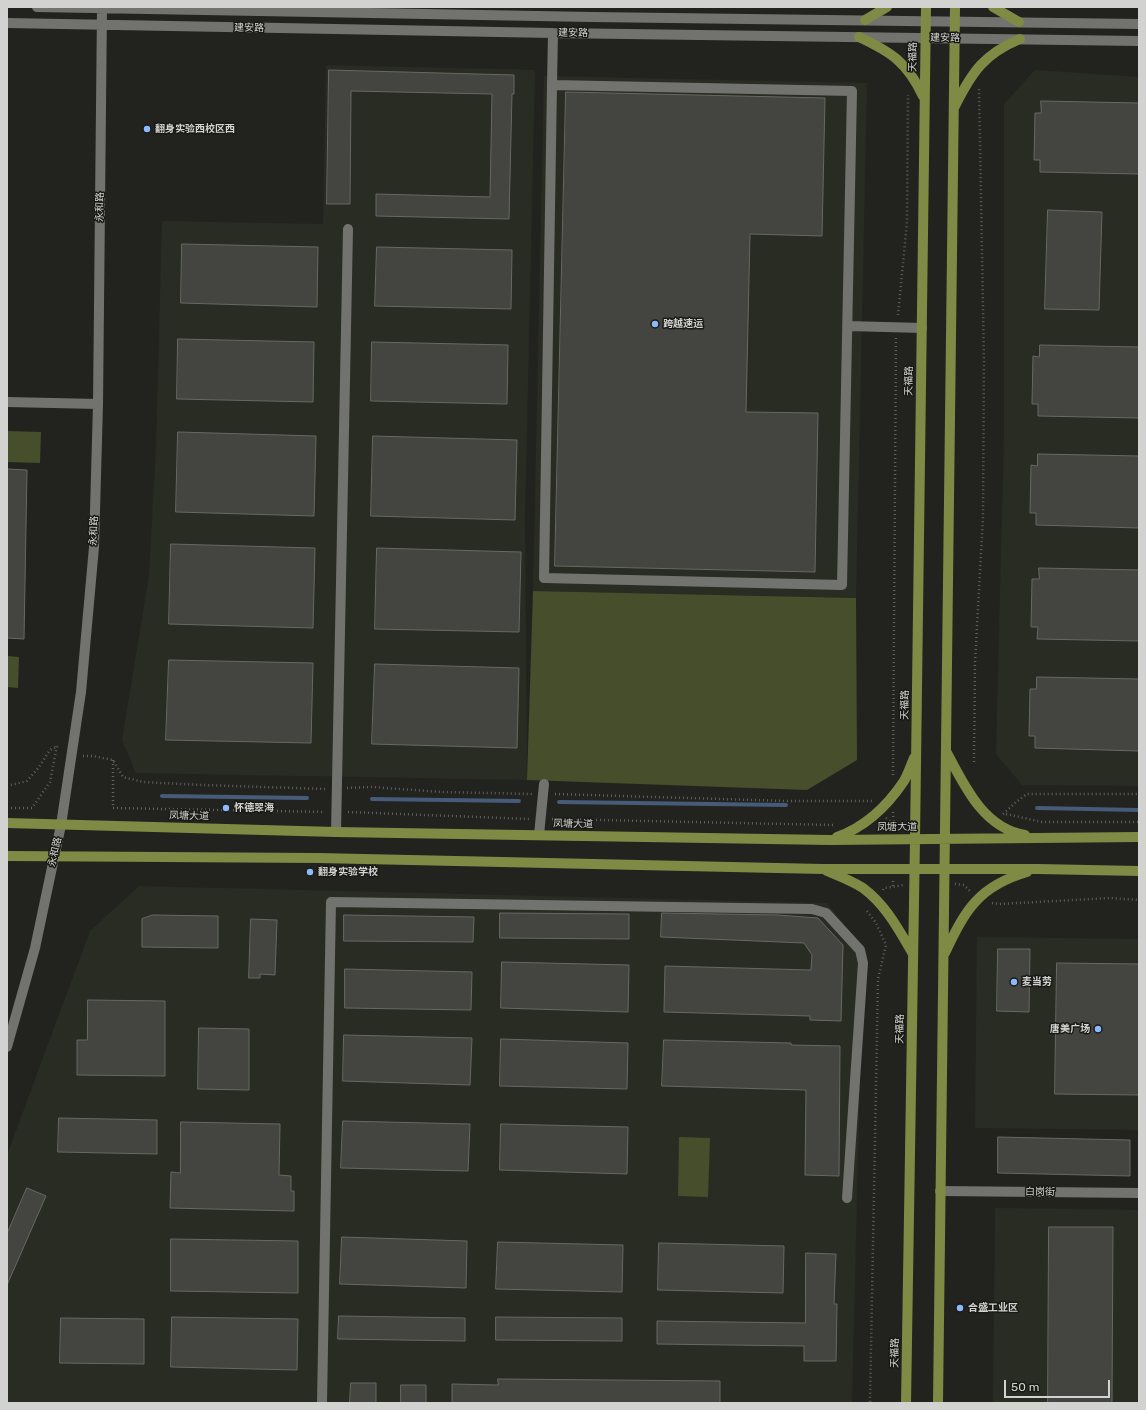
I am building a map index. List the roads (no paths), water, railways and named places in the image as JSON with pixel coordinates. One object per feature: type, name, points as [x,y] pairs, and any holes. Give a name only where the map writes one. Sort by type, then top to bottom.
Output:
[{"type":"main road","points":[[866,20],[887,7]]},
{"type":"main road","name":"天福路","points":[[906,1403],[914,955],[926,7]]},
{"type":"main road","points":[[938,1403],[955,7]]},
{"type":"main road","points":[[993,7],[1020,22]]},
{"type":"main road","points":[[859,37],[883,48],[896,57],[912,76],[924,99]]},
{"type":"main road","points":[[954,108],[967,83],[978,67],[990,55],[1005,45],[1020,39]]},
{"type":"main road","points":[[946,750],[964,786],[989,818],[1018,834],[1047,838]]},
{"type":"main road","points":[[830,840],[846,834],[862,825],[878,812],[892,797],[905,779],[916,753]]},
{"type":"main road","name":"凤塘大道","points":[[7,823],[336,832],[830,840],[1139,837]]},
{"type":"main road","points":[[7,856],[318,858],[823,869],[1038,869],[1139,872]]},
{"type":"main road","points":[[823,869],[847,879],[862,888],[877,901],[889,915],[914,955]]},
{"type":"main road","points":[[943,956],[964,915],[977,900],[993,886],[1013,876],[1038,869]]},
{"type":"street","name":"建安路","points":[[37,7],[477,11],[866,20],[1139,24]]},
{"type":"street","name":"永和路","points":[[7,1047],[35,948],[53,857],[61,825],[81,692],[94,547],[98,404],[102,8]]},
{"type":"street","name":"建安路","points":[[7,23],[553,33],[1139,41]]},
{"type":"street","points":[[552,85],[852,91],[842,585],[544,578],[552,85],[553,33]]},
{"type":"street","points":[[336,832],[348,229]]},
{"type":"street","points":[[848,326],[922,328]]},
{"type":"street","points":[[7,402],[98,404]]},
{"type":"street","points":[[539,835],[543,789]]},
{"type":"street","points":[[322,1403],[331,902],[812,909],[826,913],[860,950],[863,963],[847,1198]]},
{"type":"street","name":"白岗街","points":[[940,1191],[1139,1193]]},
{"type":"waterway","points":[[162,796],[307,798]]},
{"type":"waterway","points":[[372,799],[519,801]]},
{"type":"waterway","points":[[559,802],[786,805]]},
{"type":"waterway","points":[[1037,808],[1139,810]]},
{"type":"place","name":"翻身实验西校区西","points":[[147,129]]},
{"type":"place","name":"跨越速运","points":[[655,324]]},
{"type":"place","name":"怀德翠海","points":[[226,808]]},
{"type":"place","name":"翻身实验学校","points":[[310,872]]},
{"type":"place","name":"麦当劳","points":[[1014,982]]},
{"type":"place","name":"唐美广场","points":[[1098,1029]]},
{"type":"place","name":"合盛工业区","points":[[960,1308]]}]
